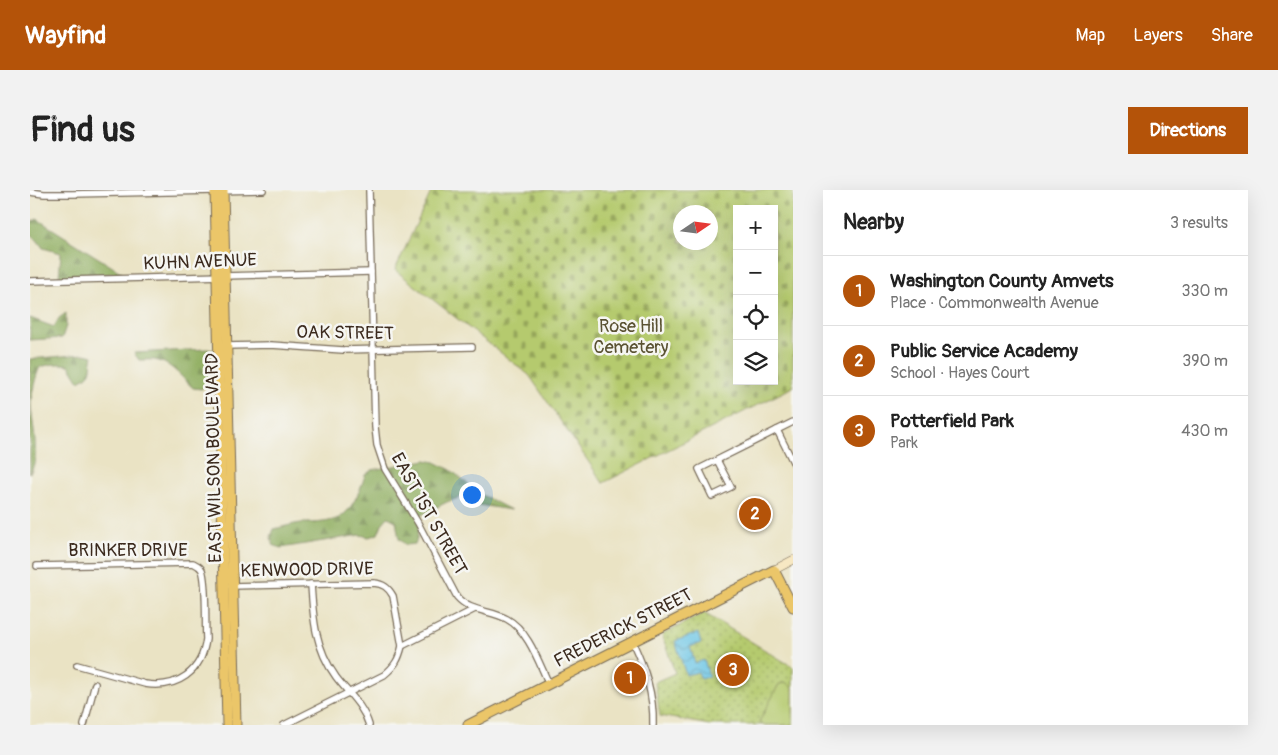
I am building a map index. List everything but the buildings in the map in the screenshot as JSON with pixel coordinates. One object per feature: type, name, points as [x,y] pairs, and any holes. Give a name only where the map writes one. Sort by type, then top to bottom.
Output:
[{"type":"main road","name":"EAST WILSON BOULEVARD","points":[[219,191],[228,586],[227,725]]},
{"type":"main road","name":"FREDERICK STREET","points":[[468,725],[793,560]]},
{"type":"main road","points":[[774,570],[793,607]]},
{"type":"main road","name":"EAST WILSON BOULEVARD","points":[[228,586],[236,725]]},
{"type":"street","points":[[30,192],[44,194],[263,190]]},
{"type":"street","name":"EAST 1ST STREET","points":[[369,190],[375,428],[381,460],[390,479],[418,523],[457,597],[466,605],[502,616],[519,628],[549,684]]},
{"type":"street","name":"KUHN AVENUE","points":[[30,282],[371,272]]},
{"type":"street","name":"OAK STREET","points":[[222,346],[271,346],[326,350],[472,347]]},
{"type":"street","points":[[717,460],[730,487],[712,496],[699,470],[717,460],[793,422]]},
{"type":"street","points":[[777,430],[793,462]]},
{"type":"street","name":"BRINKER DRIVE","points":[[37,566],[193,563],[197,564],[203,573],[205,587],[205,647],[202,657],[197,664],[182,679],[156,686],[77,665]]},
{"type":"street","name":"KENWOOD DRIVE","points":[[228,586],[374,583],[386,586],[393,596],[402,646]]},
{"type":"street","points":[[311,584],[313,616],[318,643],[329,666],[364,712],[369,725]]},
{"type":"street","points":[[284,725],[384,674],[393,668],[397,662],[402,646],[475,609]]},
{"type":"street","points":[[632,642],[647,677],[653,704],[653,725]]},
{"type":"street","points":[[84,725],[95,684]]},
{"type":"green space","name":"Rose Hill Cemetery","points":[[432,190],[793,190],[793,387],[603,483],[529,375],[395,270]]},
{"type":"green space","points":[[37,219],[122,273],[59,277],[61,253],[43,248],[30,234],[30,223]]},
{"type":"green space","points":[[66,313],[66,326],[62,338],[30,340],[30,318],[54,327],[59,318]]},
{"type":"green space","points":[[215,350],[214,361],[210,376],[202,389],[193,388],[164,363],[154,360],[139,360],[134,353]]},
{"type":"green space","points":[[84,354],[93,356],[91,368],[87,376],[79,381],[69,365],[48,365],[40,367],[38,370],[31,401],[35,458],[30,473],[30,359]]},
{"type":"green space","points":[[426,460],[451,470],[480,494],[511,510],[479,505],[464,496],[421,515],[415,544],[406,545],[399,539],[396,521],[388,517],[382,524],[378,534],[369,537],[360,535],[281,548],[273,545],[271,537],[274,529],[298,523],[327,521],[341,516],[351,507],[365,475],[372,470]]},
{"type":"green space","points":[[704,613],[793,667],[793,725],[710,725],[660,716],[655,682],[675,673],[662,635]]},
{"type":"green space","points":[[787,683],[793,688],[793,725],[763,725],[759,722],[779,684]]},
{"type":"water","points":[[698,633],[701,643],[690,647],[695,663],[704,660],[709,676],[701,679],[698,672],[686,675],[675,641]]},
{"type":"place","name":"Public Service Academy","points":[[755,514]]},
{"type":"place","name":"Potterfield Park","points":[[733,670]]},
{"type":"place","name":"Washington County Amvets","points":[[630,678]]}]
